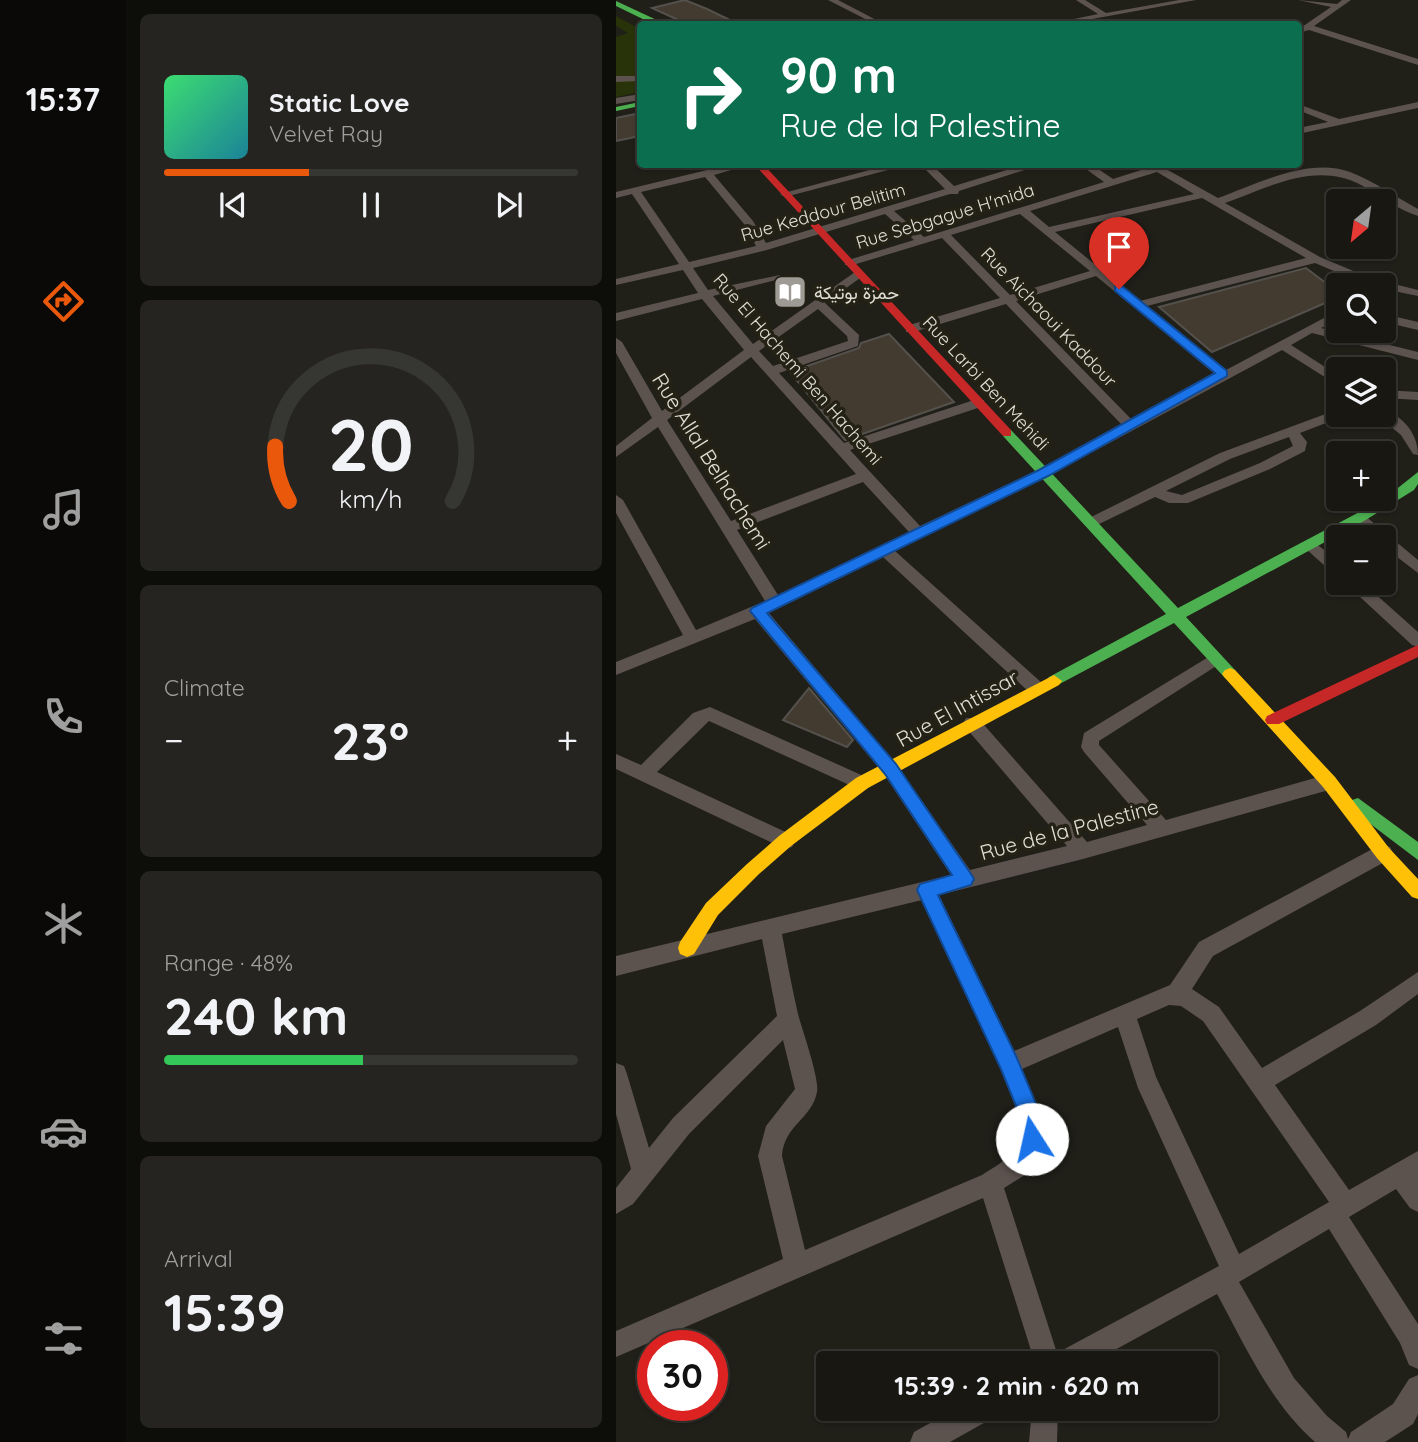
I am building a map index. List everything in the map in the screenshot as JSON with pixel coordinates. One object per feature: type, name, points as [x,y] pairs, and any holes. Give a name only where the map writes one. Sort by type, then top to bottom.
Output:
[{"type":"street","points":[[832,0],[874,21]]},
{"type":"street","points":[[1080,0],[1107,15],[1121,19]]},
{"type":"street","points":[[1083,21],[1192,0]]},
{"type":"street","points":[[1302,0],[1337,6]]},
{"type":"street","points":[[1302,31],[1348,0]]},
{"type":"street","points":[[616,3],[650,21]]},
{"type":"street","points":[[616,10],[637,22]]},
{"type":"street","points":[[1308,27],[1418,62]]},
{"type":"street","points":[[616,79],[637,79]]},
{"type":"street","points":[[616,102],[637,98]]},
{"type":"street","points":[[616,109],[637,105]]},
{"type":"street","points":[[1302,130],[1418,105]]},
{"type":"street","points":[[1302,108],[1338,122]]},
{"type":"street","points":[[616,195],[731,168]]},
{"type":"street","name":"Rue Larbi Ben Mehidi","points":[[762,168],[1329,782]]},
{"type":"street","points":[[851,168],[859,176]]},
{"type":"street","points":[[785,194],[890,168]]},
{"type":"street","points":[[929,168],[954,192]]},
{"type":"street","points":[[1007,168],[1013,173]]},
{"type":"street","name":"Rue Keddour Belitim","points":[[616,282],[763,248],[889,212],[1027,168]]},
{"type":"street","points":[[1090,168],[1113,183]]},
{"type":"street","points":[[1159,169],[1215,203],[1346,273]]},
{"type":"street","name":"Rue Sebgague H'mida","points":[[616,453],[708,382],[818,303],[854,269],[922,241],[1159,169]]},
{"type":"street","points":[[1215,203],[1310,173],[1327,171],[1346,174],[1418,213]]},
{"type":"street","points":[[708,174],[749,223],[763,248]]},
{"type":"street","name":"Rue El Hachemi Ben Hachemi","points":[[635,191],[684,266],[752,352],[917,532]]},
{"type":"street","points":[[1049,230],[1202,195]]},
{"type":"street","points":[[1023,211],[1223,374]]},
{"type":"street","points":[[889,212],[922,241]]},
{"type":"street","name":"Rue Aichaoui Kaddour","points":[[944,234],[1130,425]]},
{"type":"street","points":[[1138,305],[1316,259]]},
{"type":"street","points":[[910,329],[1100,272]]},
{"type":"street","points":[[616,317],[776,277]]},
{"type":"street","points":[[1396,284],[1418,279]]},
{"type":"street","points":[[1396,289],[1418,293]]},
{"type":"street","points":[[771,371],[853,343],[855,338],[818,303]]},
{"type":"street","points":[[616,669],[758,611],[1043,473],[1326,321]]},
{"type":"street","points":[[1396,321],[1418,326]]},
{"type":"street","points":[[1309,330],[1418,356]]},
{"type":"street","points":[[1282,344],[1326,373]]},
{"type":"street","name":"Rue Allal Belhachemi","points":[[617,346],[774,602]]},
{"type":"street","points":[[1396,395],[1418,396]]},
{"type":"street","points":[[840,449],[979,403]]},
{"type":"street","points":[[1090,523],[1191,472],[1272,436],[1292,432],[1326,418]]},
{"type":"street","points":[[1396,424],[1414,440],[1418,451]]},
{"type":"street","points":[[1154,491],[1169,498],[1183,500],[1212,489],[1294,453],[1301,445],[1292,432]]},
{"type":"street","points":[[1191,472],[1212,489]]},
{"type":"street","points":[[728,528],[865,476]]},
{"type":"street","name":"Rue El Intissar","points":[[687,947],[712,909],[785,841],[862,783],[1036,688],[1311,545],[1409,487],[1418,476]]},
{"type":"street","points":[[616,500],[692,637]]},
{"type":"street","points":[[1359,518],[1367,525]]},
{"type":"street","points":[[1311,545],[1326,558]]},
{"type":"street","points":[[1396,549],[1418,568]]},
{"type":"street","points":[[885,550],[1036,688]]},
{"type":"street","points":[[1366,595],[1418,641]]},
{"type":"street","points":[[758,611],[890,769],[965,879]]},
{"type":"street","points":[[1273,720],[1418,651]]},
{"type":"street","points":[[1162,829],[1090,747],[1090,738],[1215,659]]},
{"type":"street","points":[[643,775],[699,718],[710,715],[862,783]]},
{"type":"street","points":[[972,723],[1083,851]]},
{"type":"street","points":[[616,761],[785,841]]},
{"type":"street","points":[[1329,782],[1418,852]]},
{"type":"street","points":[[1329,782],[1382,853],[1418,891]]},
{"type":"street","name":"Rue de la Palestine","points":[[616,965],[1083,851],[1329,782]]},
{"type":"street","points":[[1009,1063],[1176,993],[1206,949],[1382,853]]},
{"type":"street","points":[[616,1344],[989,1182],[1017,1167],[1032,1139],[1033,1123],[1009,1063],[926,890]]},
{"type":"street","points":[[770,927],[807,1090],[804,1097],[775,1129],[770,1143],[770,1156],[797,1266]]},
{"type":"street","points":[[1259,1082],[1368,1018],[1418,982]]},
{"type":"street","points":[[1176,993],[1199,1004],[1211,1014],[1259,1082],[1340,1210],[1418,1356]]},
{"type":"street","points":[[1124,1013],[1146,1080],[1228,1274],[1290,1396],[1318,1428],[1336,1442]]},
{"type":"street","points":[[616,1202],[625,1196],[681,1126],[718,1093],[744,1063],[789,1020]]},
{"type":"street","points":[[616,1074],[644,1172]]},
{"type":"street","points":[[1087,1351],[1228,1274],[1409,1169],[1418,1200]]},
{"type":"street","points":[[989,1182],[1044,1351]]},
{"type":"street","points":[[1361,1442],[1403,1414],[1418,1388]]},
{"type":"street","points":[[923,1442],[960,1421]]},
{"type":"street","points":[[1044,1442],[1045,1421]]},
{"type":"green space","points":[[616,16],[637,27],[637,93],[616,97],[616,37],[628,33],[616,26]]},
{"type":"building","points":[[685,0],[732,21],[680,21],[652,8]]},
{"type":"building","points":[[637,114],[637,137],[616,141],[616,118]]},
{"type":"building","points":[[1306,268],[1326,283],[1326,303],[1212,352],[1159,307]]},
{"type":"building","points":[[889,334],[954,402],[845,440],[790,372],[859,348],[861,343]]},
{"type":"building","points":[[809,688],[853,740],[847,747],[783,720]]},
{"type":"traffic: fast","points":[[616,3],[652,21]]},
{"type":"traffic: fast","points":[[616,109],[637,105]]},
{"type":"traffic: fast","points":[[1007,433],[1230,674]]},
{"type":"traffic: fast","points":[[1054,681],[1359,518],[1409,487],[1418,476]]},
{"type":"traffic: fast","points":[[1358,805],[1418,852]]},
{"type":"traffic: slow","points":[[1230,674],[1329,782],[1383,853],[1418,891]]},
{"type":"traffic: slow","points":[[687,948],[712,909],[753,869],[785,841],[862,783],[1054,681]]},
{"type":"traffic: jam","points":[[762,168],[1007,433]]},
{"type":"traffic: jam","points":[[1273,720],[1418,651]]},
{"type":"place","name":"حمزة بوتيكة","points":[[790,292]]},
{"type":"route","points":[[1032,1139],[1033,1123],[1009,1063],[926,890],[965,879],[890,769],[758,611],[1043,473],[1223,374],[1119,289]]}]
